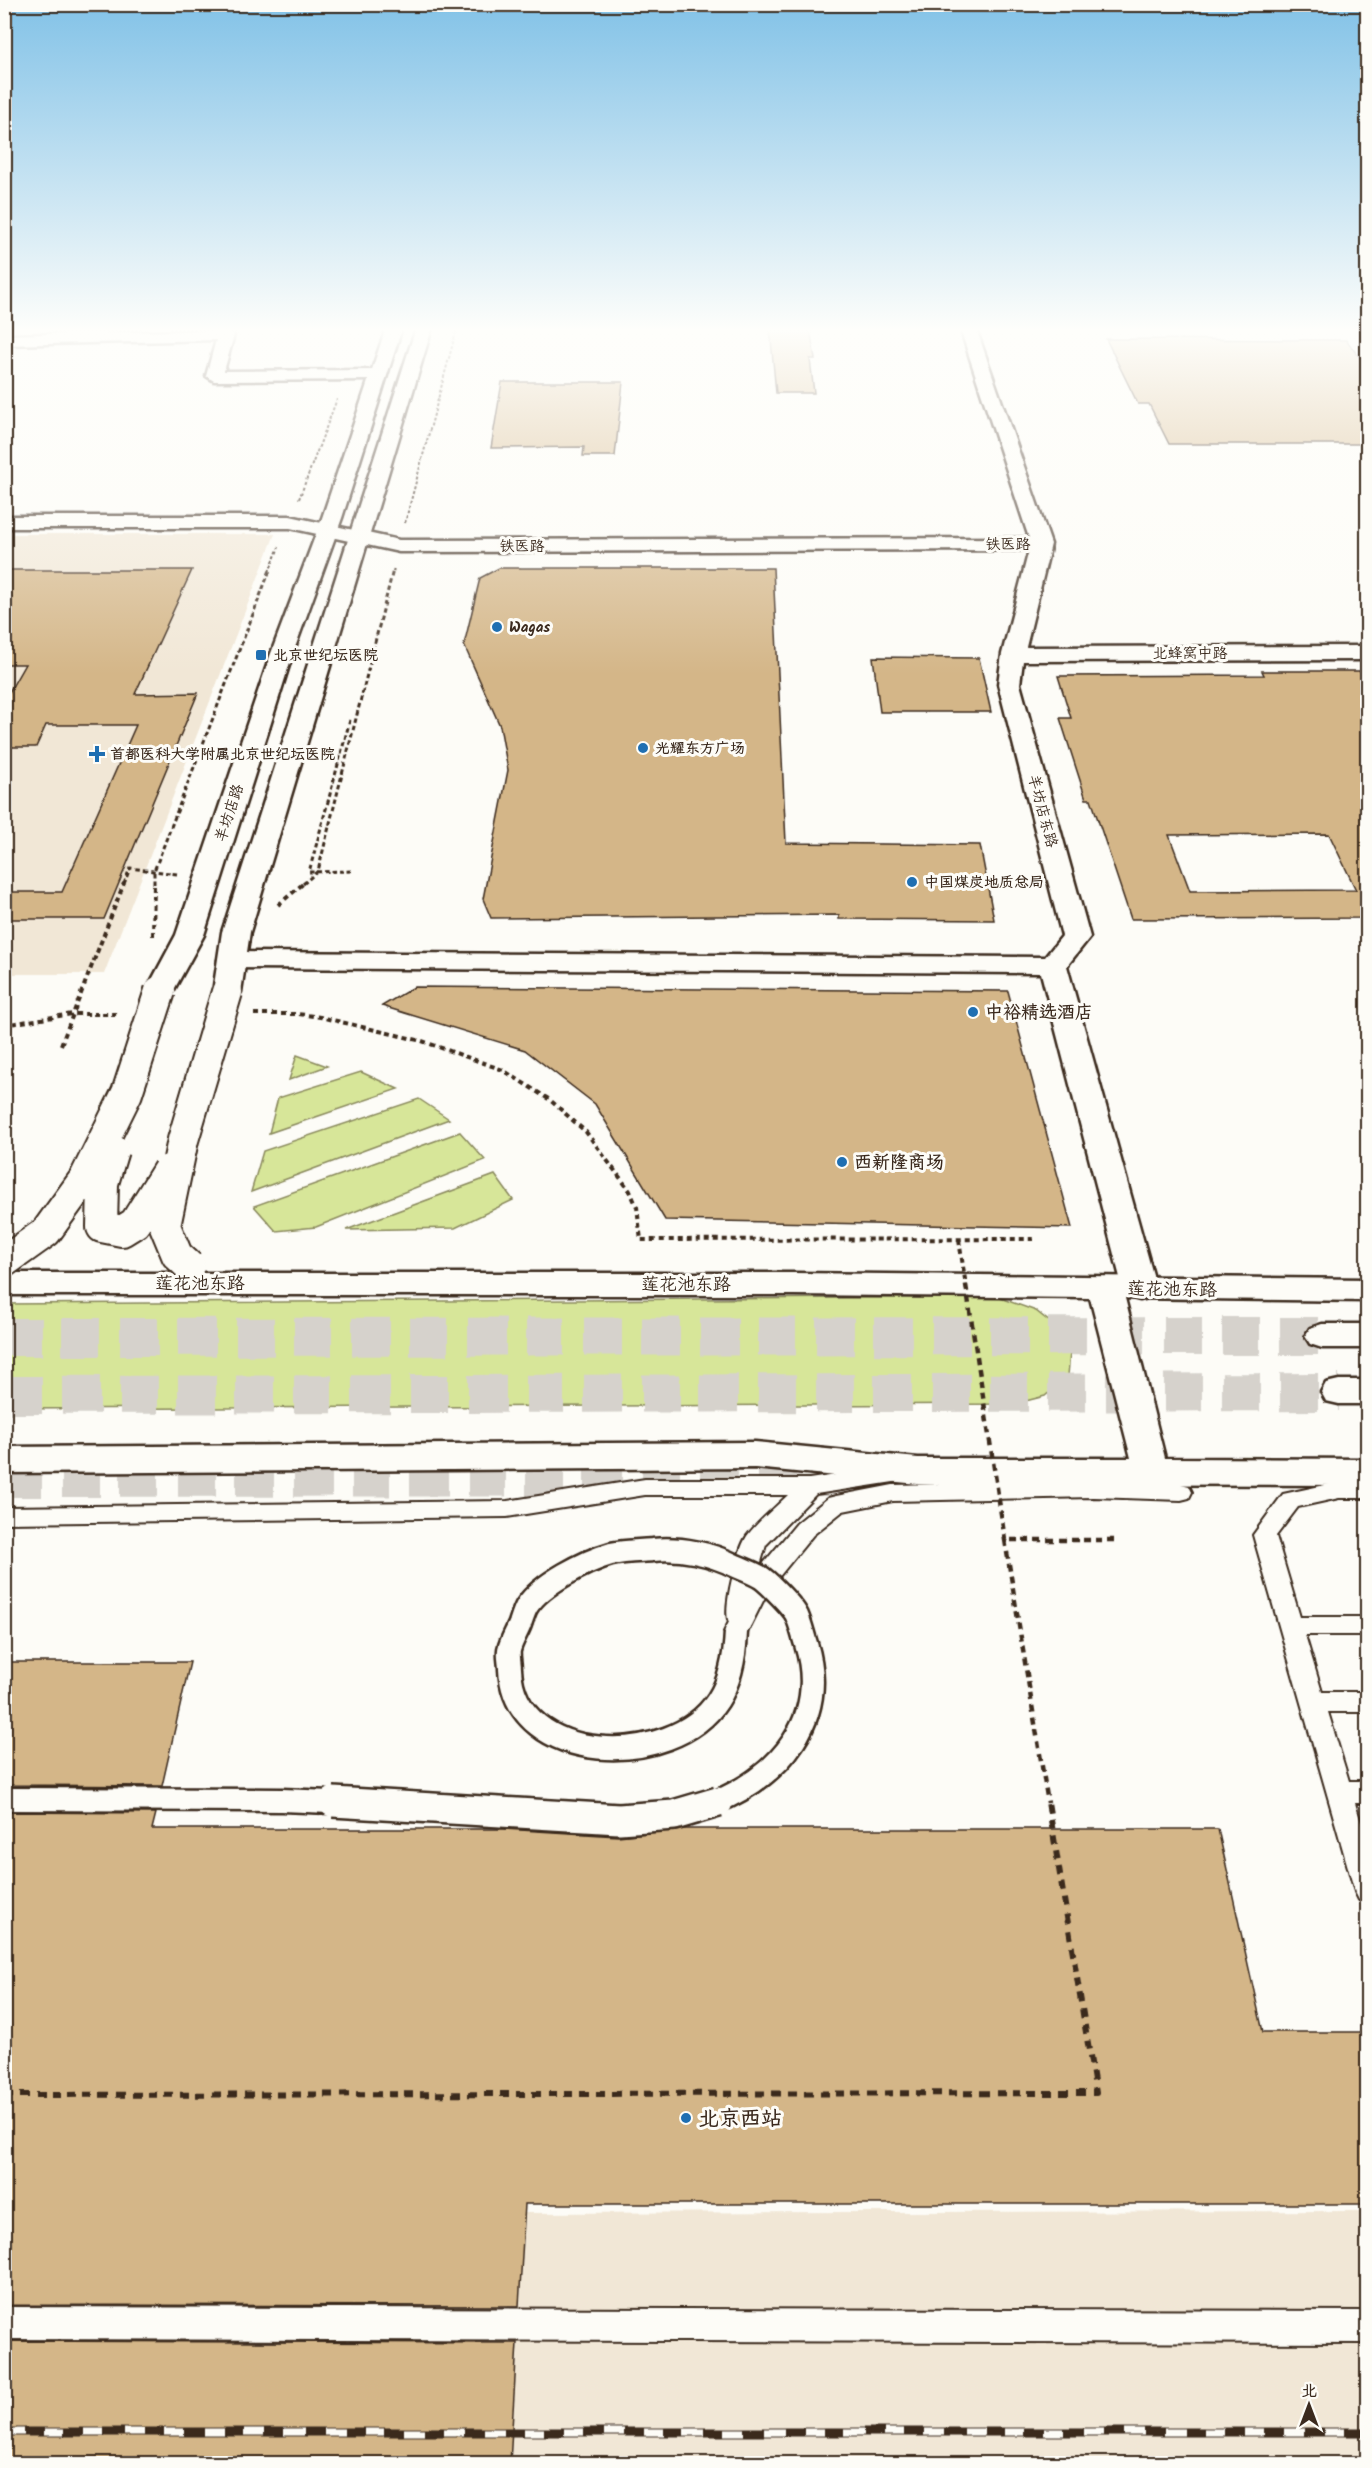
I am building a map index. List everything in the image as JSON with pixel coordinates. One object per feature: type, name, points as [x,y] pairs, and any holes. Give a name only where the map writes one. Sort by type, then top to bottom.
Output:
[{"type":"main road","name":"羊坊店路","points":[[4,1262],[46,1232],[64,1209],[85,1178],[127,1093],[160,991],[190,934],[281,656],[327,531],[356,443]]},
{"type":"main road","points":[[223,1283],[189,1266],[177,1255],[165,1226],[183,1140],[227,992],[236,932],[388,443]]},
{"type":"main road","points":[[1007,443],[1041,544]]},
{"type":"main road","name":"铁医路","points":[[4,522],[290,522],[399,546],[1041,544]]},
{"type":"main road","name":"羊坊店东路","points":[[1041,544],[1012,654],[1009,684],[1076,937],[1053,965]]},
{"type":"main road","name":"北蜂窝中路","points":[[1012,654],[1368,653]]},
{"type":"main road","points":[[232,960],[1053,965],[1140,1289]]},
{"type":"main road","points":[[127,1093],[121,1126],[103,1183],[100,1215],[102,1227],[122,1231],[135,1223],[159,1188],[183,1140]]},
{"type":"main road","name":"莲花池东路","points":[[4,1284],[793,1284],[1368,1290]]},
{"type":"main road","points":[[1105,1288],[1148,1456]]},
{"type":"main road","points":[[1322,1336],[1368,1336]]},
{"type":"main road","points":[[755,1455],[918,1471],[1368,1472]]},
{"type":"main road","points":[[4,1460],[755,1455],[1368,1455]]},
{"type":"lane","points":[[4,1515],[507,1509],[645,1487],[809,1487],[918,1471]]},
{"type":"lane","points":[[4,1799],[312,1800],[558,1817],[644,1818],[673,1815],[701,1808],[736,1794],[765,1773],[804,1728],[813,1688],[810,1643],[806,1628],[782,1591],[766,1579],[724,1559],[698,1552],[666,1548],[639,1549],[607,1555],[576,1566],[554,1579],[530,1601],[518,1619],[511,1638],[508,1683],[515,1702],[544,1732],[568,1743],[599,1748],[634,1748],[665,1740],[689,1729],[712,1709],[723,1690],[735,1660],[736,1632],[743,1582],[756,1541],[809,1487]]},
{"type":"lane","points":[[736,1632],[760,1584],[805,1529],[836,1504],[893,1494],[1094,1490],[1181,1492]]},
{"type":"lane","points":[[1366,1879],[1338,1792],[1264,1535],[1291,1500],[1340,1490],[1368,1490]]},
{"type":"lane","points":[[1289,1626],[1368,1626]]},
{"type":"lane","points":[[1312,1702],[1368,1702]]},
{"type":"lane","points":[[1338,1792],[1368,1792]]},
{"type":"lane","points":[[4,2323],[1368,2327]]},
{"type":"path","points":[[183,948],[151,954],[154,871],[320,443]]},
{"type":"path","points":[[276,907],[318,871],[426,443]]},
{"type":"path","points":[[350,720],[309,872],[352,871]]},
{"type":"path","points":[[61,1045],[129,868],[183,875]]},
{"type":"path","points":[[4,1025],[72,1014],[119,1014]]},
{"type":"path","points":[[250,1014],[298,1014],[320,1017],[422,1041],[504,1071],[550,1100],[586,1132],[630,1191],[637,1207],[641,1240],[1034,1239]]},
{"type":"path","points":[[4,2096],[1096,2092],[1005,1540],[959,1240]]},
{"type":"path","points":[[1005,1540],[1116,1540]]},
{"type":"shaded area","name":"首都医科大学附属北京世纪坛医院","points":[[5,534],[275,534],[104,974],[5,974]]},
{"type":"shaded area","points":[[1367,2211],[1367,2463],[5,2463],[4,2214]]},
{"type":"green space","points":[[297,1055],[327,1066],[289,1080]]},
{"type":"green space","points":[[361,1072],[398,1089],[269,1133],[278,1098]]},
{"type":"green space","points":[[419,1099],[449,1119],[251,1192],[263,1151]]},
{"type":"green space","points":[[460,1132],[485,1160],[316,1227],[276,1231],[254,1206]]},
{"type":"green space","points":[[495,1175],[513,1200],[455,1228],[346,1230]]},
{"type":"green space","points":[[997,1297],[1036,1311],[1056,1327],[1070,1352],[1068,1376],[1045,1396],[1014,1404],[5,1409],[4,1304]]},
{"type":"building","points":[[492,443],[616,443],[615,456],[583,456],[584,447],[491,448]]},
{"type":"building","points":[[1169,443],[1368,443],[1368,444]]},
{"type":"building","name":"光耀东方广场","points":[[499,568],[773,568],[786,843],[980,845],[994,920],[839,919],[839,915],[491,918],[483,899],[508,770],[500,726],[464,645],[480,578]]},
{"type":"building","points":[[4,570],[192,570],[135,694],[198,693],[104,919],[4,919],[4,892],[62,892],[136,725],[46,725],[36,747],[4,747],[4,701],[25,664],[4,664]]},
{"type":"building","points":[[873,657],[979,658],[991,712],[880,712]]},
{"type":"building","points":[[1262,671],[1368,671],[1368,918],[1131,919],[1091,799],[1086,799],[1060,718],[1071,718],[1058,676],[1264,675]],"holes":[[[1329,834],[1356,890],[1190,891],[1169,835]]]},
{"type":"building","name":"西新隆商场","points":[[414,987],[1008,991],[1072,1228],[665,1220],[595,1104],[525,1050],[382,1006]]},
{"type":"building","points":[[4,1662],[190,1662],[162,1786],[4,1785]]},
{"type":"building","name":"北京西站","points":[[4,1812],[156,1813],[152,1829],[504,1829],[618,1836],[686,1829],[1218,1829],[1263,2032],[1368,2032],[1368,2204],[525,2204],[519,2306],[4,2305]]},
{"type":"building","points":[[4,2341],[517,2343],[510,2463],[4,2463]]},
{"type":"tunnel","points":[[4,1337],[1322,1336]]},
{"type":"tunnel","points":[[4,1395],[1339,1392]]},
{"type":"tunnel","points":[[4,1478],[870,1477]]},
{"type":"railway","points":[[4,2432],[1368,2432]]},
{"type":"place","name":"Wagas","points":[[497,627]]},
{"type":"place","name":"北京世纪坛医院","points":[[261,655]]},
{"type":"place","name":"光耀东方广场","points":[[643,748]]},
{"type":"place","name":"首都医科大学附属北京世纪坛医院","points":[[97,754]]},
{"type":"place","name":"中国煤炭地质总局","points":[[912,882]]},
{"type":"place","name":"中裕精选酒店","points":[[973,1012]]},
{"type":"place","name":"西新隆商场","points":[[842,1162]]},
{"type":"place","name":"北京西站","points":[[686,2118]]}]
